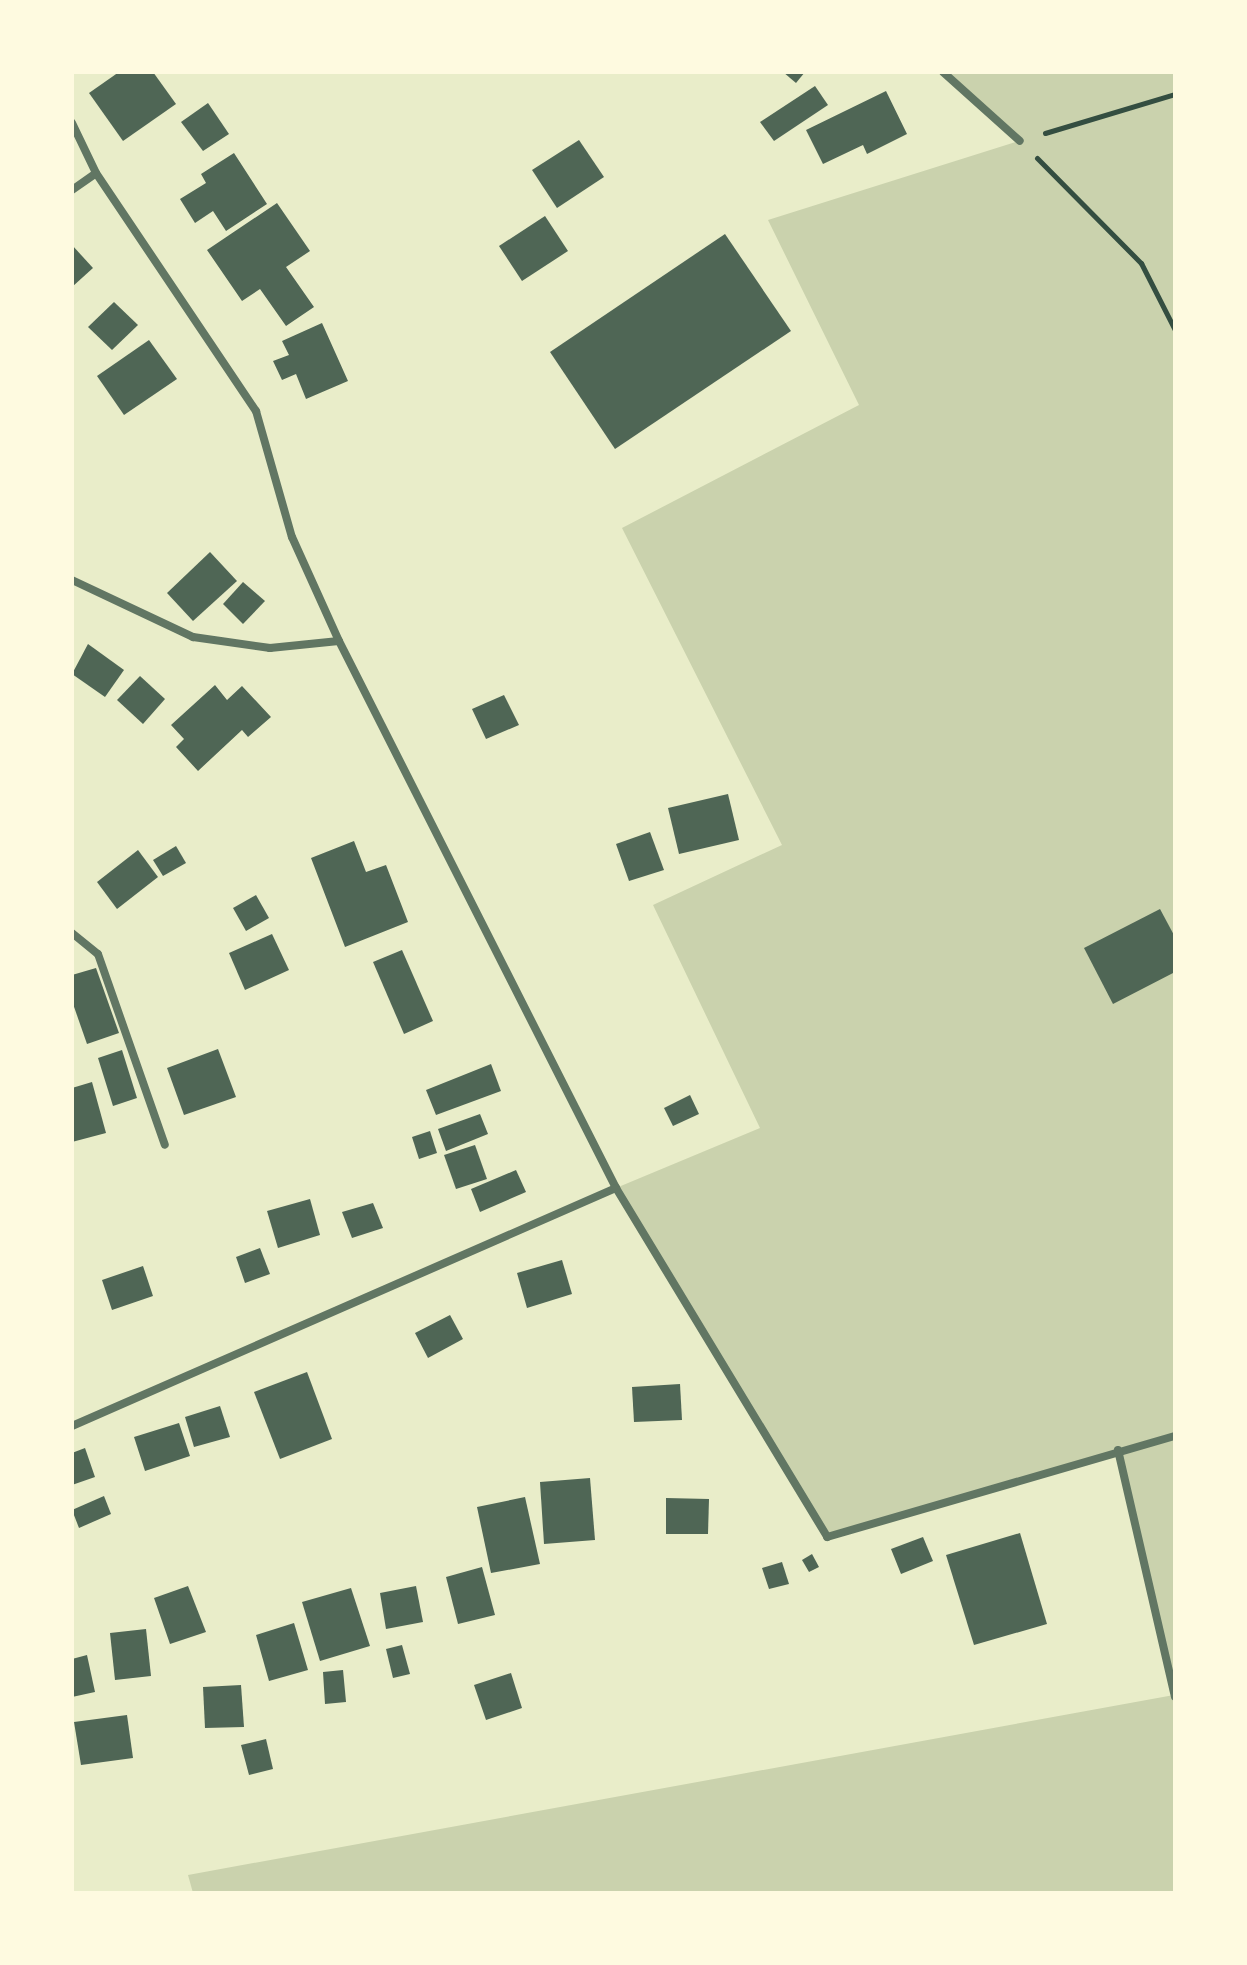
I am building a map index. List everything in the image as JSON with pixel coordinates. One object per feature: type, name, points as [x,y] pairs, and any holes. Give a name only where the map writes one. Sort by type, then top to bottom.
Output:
[{"type":"street","points":[[943,72],[1020,141]]},
{"type":"street","points":[[72,123],[96,173],[256,411],[292,537],[339,641],[616,1188],[827,1537],[1118,1450],[1175,1436]]},
{"type":"street","points":[[72,190],[96,173]]},
{"type":"street","points":[[72,580],[193,637],[270,648],[339,641]]},
{"type":"street","points":[[72,933],[98,954],[165,1145]]},
{"type":"street","points":[[72,1426],[616,1188]]},
{"type":"street","points":[[1118,1450],[1175,1697]]},
{"type":"path","points":[[1175,94],[1020,141],[1141,263],[1175,330]]},
{"type":"green space","points":[[943,72],[1175,72],[1175,1893],[193,1893],[188,1875],[1174,1695],[1118,1450],[827,1537],[616,1188],[760,1128],[653,905],[782,845],[622,528],[859,405],[768,220],[1019,141]]},
{"type":"building","points":[[119,72],[153,72],[176,104],[123,141],[89,93]]},
{"type":"building","points":[[783,72],[805,72],[796,83]]},
{"type":"building","points":[[815,86],[828,105],[774,141],[760,122]]},
{"type":"building","points":[[886,91],[907,134],[867,154],[863,145],[823,164],[806,130]]},
{"type":"building","points":[[208,103],[229,134],[203,151],[181,122]]},
{"type":"building","points":[[579,140],[604,177],[557,208],[532,170]]},
{"type":"building","points":[[234,153],[267,204],[226,231],[213,211],[195,223],[180,199],[206,183],[201,174]]},
{"type":"building","points":[[277,203],[310,251],[286,267],[314,307],[286,326],[260,289],[242,301],[207,250]]},
{"type":"building","points":[[545,216],[568,251],[522,281],[499,246]]},
{"type":"building","points":[[725,234],[791,331],[615,449],[550,352]]},
{"type":"building","points":[[72,245],[93,268],[72,287]]},
{"type":"building","points":[[114,302],[138,325],[112,350],[88,327]]},
{"type":"building","points":[[322,323],[348,381],[306,399],[296,374],[282,380],[273,361],[289,355],[282,341]]},
{"type":"building","points":[[149,340],[177,379],[124,415],[97,376]]},
{"type":"building","points":[[210,552],[237,581],[193,621],[167,593]]},
{"type":"building","points":[[243,582],[265,601],[243,624],[223,604]]},
{"type":"building","points":[[88,644],[124,670],[105,697],[72,674]]},
{"type":"building","points":[[140,676],[165,699],[143,724],[117,700]]},
{"type":"building","points":[[215,685],[227,700],[242,686],[271,717],[248,737],[242,730],[198,771],[176,747],[184,739],[171,725]]},
{"type":"building","points":[[504,695],[519,725],[486,739],[472,709]]},
{"type":"building","points":[[728,794],[739,840],[679,854],[668,808]]},
{"type":"building","points":[[650,832],[664,870],[629,881],[616,844]]},
{"type":"building","points":[[354,841],[366,872],[386,865],[408,922],[345,947],[311,858]]},
{"type":"building","points":[[176,846],[186,863],[163,876],[153,860]]},
{"type":"building","points":[[138,850],[158,877],[117,909],[97,882]]},
{"type":"building","points":[[256,895],[269,918],[246,931],[233,908]]},
{"type":"building","points":[[1160,909],[1175,937],[1175,972],[1113,1004],[1084,948]]},
{"type":"building","points":[[272,934],[289,970],[245,990],[229,953]]},
{"type":"building","points":[[402,950],[433,1021],[404,1034],[373,962]]},
{"type":"building","points":[[96,968],[119,1033],[87,1044],[72,1001],[72,975]]},
{"type":"building","points":[[218,1049],[236,1097],[184,1115],[167,1068]]},
{"type":"building","points":[[122,1050],[137,1098],[113,1106],[98,1058]]},
{"type":"building","points":[[491,1064],[501,1091],[436,1115],[426,1090]]},
{"type":"building","points":[[92,1082],[106,1133],[72,1142],[72,1088]]},
{"type":"building","points":[[690,1095],[699,1114],[673,1126],[664,1108]]},
{"type":"building","points":[[480,1114],[488,1134],[446,1151],[438,1129]]},
{"type":"building","points":[[430,1131],[437,1153],[419,1159],[412,1137]]},
{"type":"building","points":[[475,1145],[487,1179],[456,1189],[444,1155]]},
{"type":"building","points":[[516,1170],[526,1192],[480,1212],[471,1189]]},
{"type":"building","points":[[310,1199],[320,1235],[278,1248],[267,1211]]},
{"type":"building","points":[[373,1203],[383,1228],[352,1238],[342,1212]]},
{"type":"building","points":[[260,1248],[270,1274],[245,1283],[236,1257]]},
{"type":"building","points":[[562,1260],[572,1294],[527,1308],[517,1273]]},
{"type":"building","points":[[143,1266],[153,1296],[112,1310],[102,1280]]},
{"type":"building","points":[[450,1315],[463,1339],[428,1358],[415,1333]]},
{"type":"building","points":[[307,1372],[332,1439],[280,1459],[254,1392]]},
{"type":"building","points":[[680,1384],[682,1420],[634,1422],[632,1387]]},
{"type":"building","points":[[220,1406],[230,1437],[194,1447],[185,1417]]},
{"type":"building","points":[[179,1423],[190,1456],[145,1471],[134,1437]]},
{"type":"building","points":[[85,1448],[95,1477],[72,1485],[72,1453]]},
{"type":"building","points":[[590,1478],[595,1540],[544,1544],[540,1482]]},
{"type":"building","points":[[104,1496],[111,1514],[79,1528],[72,1510]]},
{"type":"building","points":[[525,1497],[540,1564],[491,1573],[477,1507]]},
{"type":"building","points":[[666,1498],[709,1499],[708,1534],[666,1534]]},
{"type":"building","points":[[1020,1533],[1047,1624],[974,1645],[946,1555]]},
{"type":"building","points":[[923,1537],[933,1561],[901,1574],[891,1549]]},
{"type":"building","points":[[812,1554],[819,1567],[809,1572],[802,1560]]},
{"type":"building","points":[[782,1562],[789,1584],[769,1589],[762,1568]]},
{"type":"building","points":[[482,1567],[495,1615],[458,1624],[446,1577]]},
{"type":"building","points":[[188,1586],[206,1632],[170,1644],[154,1598]]},
{"type":"building","points":[[416,1586],[423,1622],[386,1629],[380,1593]]},
{"type":"building","points":[[351,1588],[370,1646],[320,1661],[302,1602]]},
{"type":"building","points":[[294,1623],[308,1670],[269,1681],[256,1635]]},
{"type":"building","points":[[146,1629],[151,1676],[115,1680],[110,1633]]},
{"type":"building","points":[[402,1645],[410,1674],[393,1678],[386,1649]]},
{"type":"building","points":[[87,1655],[95,1692],[72,1697],[72,1659]]},
{"type":"building","points":[[343,1670],[346,1702],[325,1704],[323,1672]]},
{"type":"building","points":[[511,1673],[522,1708],[486,1720],[474,1685]]},
{"type":"building","points":[[241,1685],[244,1727],[205,1728],[203,1687]]},
{"type":"building","points":[[127,1715],[133,1758],[81,1765],[74,1722]]},
{"type":"building","points":[[266,1739],[273,1769],[249,1775],[241,1745]]}]
